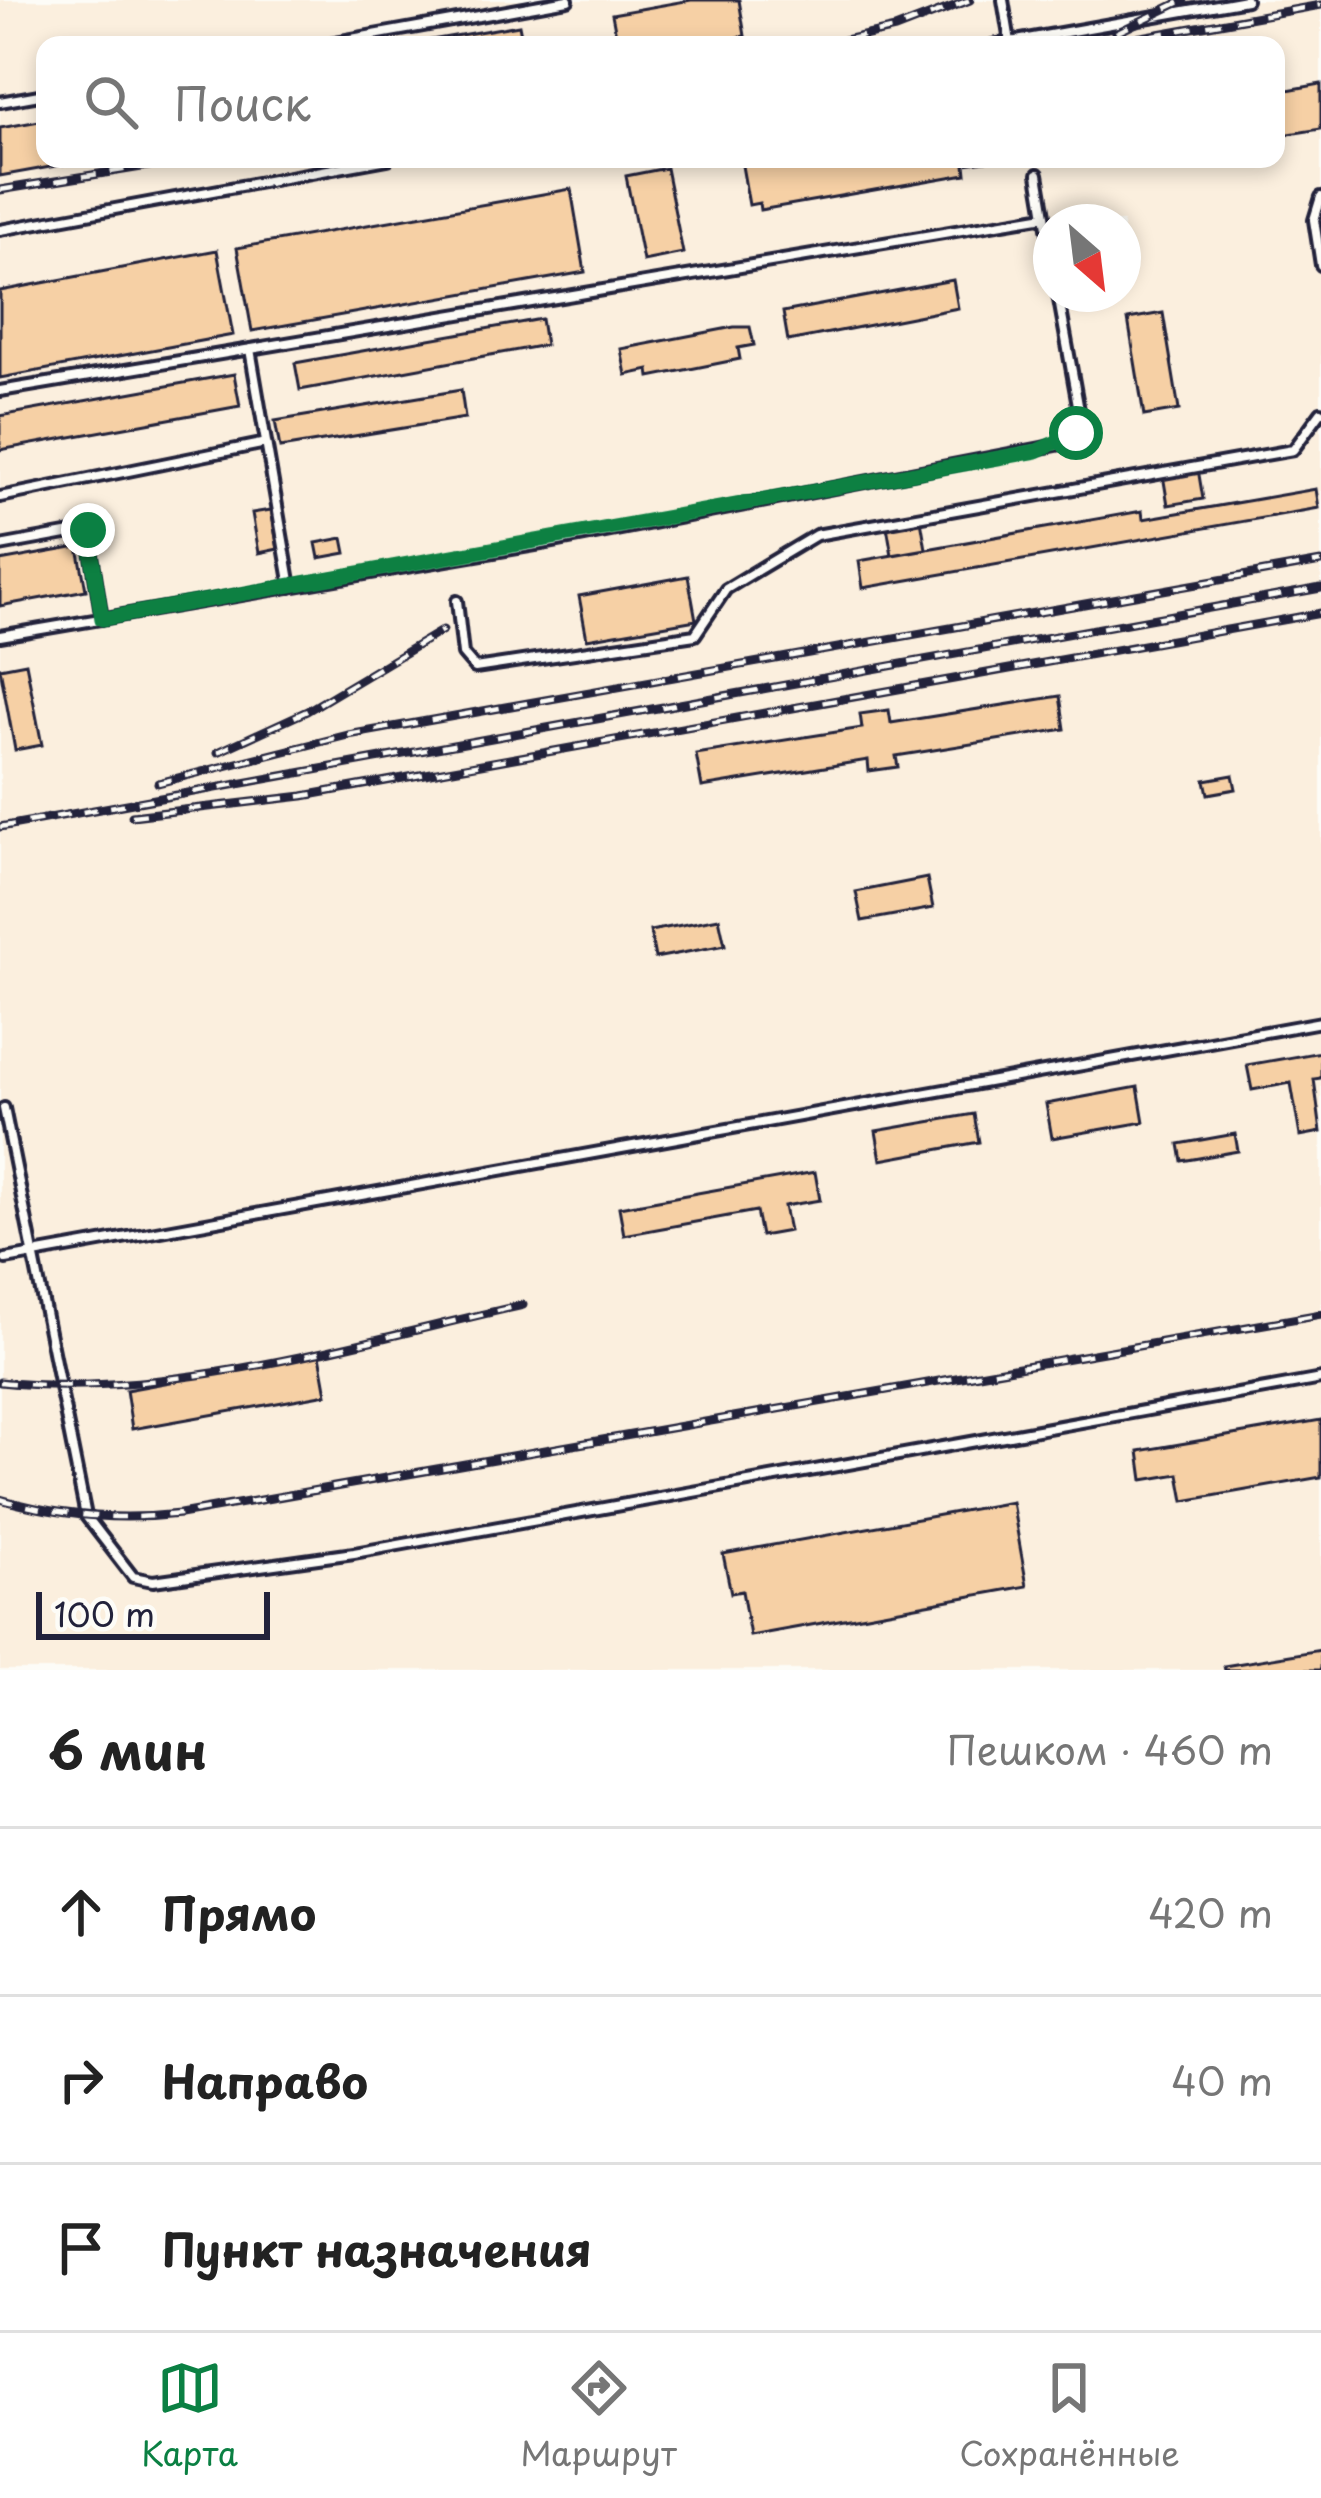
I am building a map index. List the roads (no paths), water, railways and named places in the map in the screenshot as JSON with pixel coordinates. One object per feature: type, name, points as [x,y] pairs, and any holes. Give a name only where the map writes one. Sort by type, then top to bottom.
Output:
[{"type":"lane","points":[[367,36],[568,0]]},
{"type":"lane","points":[[1003,0],[1009,36]]},
{"type":"lane","points":[[1039,36],[1246,0]]},
{"type":"lane","points":[[0,102],[36,96]]},
{"type":"lane","points":[[0,230],[339,168]]},
{"type":"lane","points":[[1037,174],[1043,204]]},
{"type":"lane","points":[[1321,197],[1314,220],[1321,265]]},
{"type":"lane","points":[[0,391],[1033,218]]},
{"type":"lane","points":[[0,636],[1062,444],[1076,433],[1080,416],[1061,312]]},
{"type":"lane","points":[[250,349],[291,587]]},
{"type":"lane","points":[[457,601],[463,654],[475,668],[695,635],[726,589],[816,535],[1293,450],[1321,412]]},
{"type":"lane","points":[[0,496],[266,443]]},
{"type":"lane","points":[[0,546],[88,530],[102,619]]},
{"type":"lane","points":[[6,1258],[1321,1022]]},
{"type":"lane","points":[[4,1108],[86,1516],[133,1577],[153,1581],[354,1553],[1321,1379]]},
{"type":"railway","points":[[863,36],[970,0]]},
{"type":"railway","points":[[1116,33],[1184,0]]},
{"type":"railway","points":[[1147,36],[1321,5]]},
{"type":"railway","points":[[0,190],[136,168]]},
{"type":"railway","points":[[158,783],[348,735],[1321,562]]},
{"type":"railway","points":[[0,827],[1321,588]]},
{"type":"railway","points":[[132,816],[303,796],[1321,613]]},
{"type":"railway","points":[[218,752],[307,711],[443,630]]},
{"type":"railway","points":[[0,1382],[130,1383],[197,1375],[523,1305]]},
{"type":"railway","points":[[0,1499],[89,1516],[180,1514],[1321,1314]]}]
